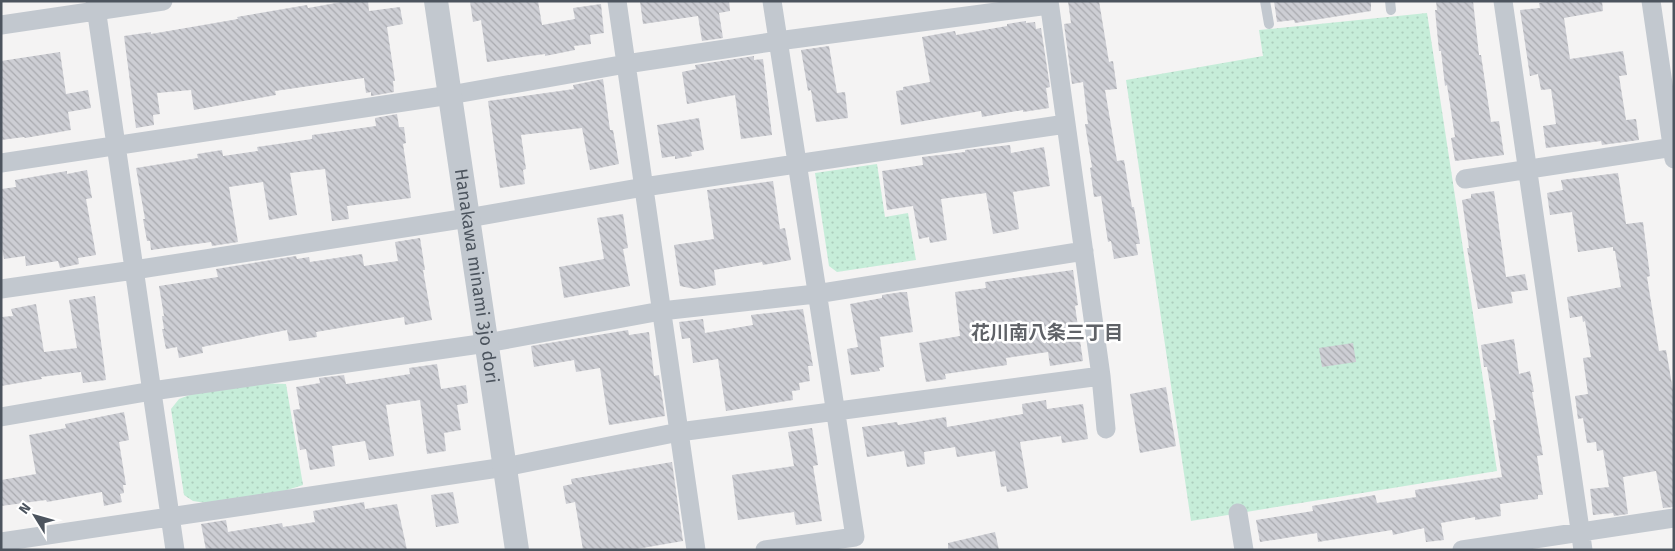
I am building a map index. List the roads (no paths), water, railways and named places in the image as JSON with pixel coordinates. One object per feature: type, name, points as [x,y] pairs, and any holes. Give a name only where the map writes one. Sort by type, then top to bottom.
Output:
[{"type":"street","points":[[1,25],[95,6],[163,1]]},
{"type":"street","name":"Hanakawa minami 3jo dori","points":[[436,1],[517,550]]},
{"type":"street","points":[[617,1],[696,550]]},
{"type":"street","points":[[765,550],[855,537],[834,412],[772,1]]},
{"type":"street","points":[[1503,1],[1582,541]]},
{"type":"street","points":[[1465,179],[1527,169],[1673,151],[1651,1]]},
{"type":"street","points":[[1,163],[450,95],[626,64],[1049,3],[1101,376],[1106,429]]},
{"type":"street","points":[[95,6],[175,550]]},
{"type":"street","points":[[1,289],[468,218],[644,187],[1066,124]]},
{"type":"street","points":[[1,417],[152,391],[487,344],[661,311],[816,294],[1084,251]]},
{"type":"street","points":[[1,542],[505,467],[679,432],[1101,376]]},
{"type":"street","points":[[1238,513],[1244,550]]},
{"type":"street","points":[[1462,550],[1582,541],[1674,518]]},
{"type":"lane","points":[[1265,1],[1269,24]]},
{"type":"district","name":"花川南八条三丁目","points":[[1047,332]]}]
